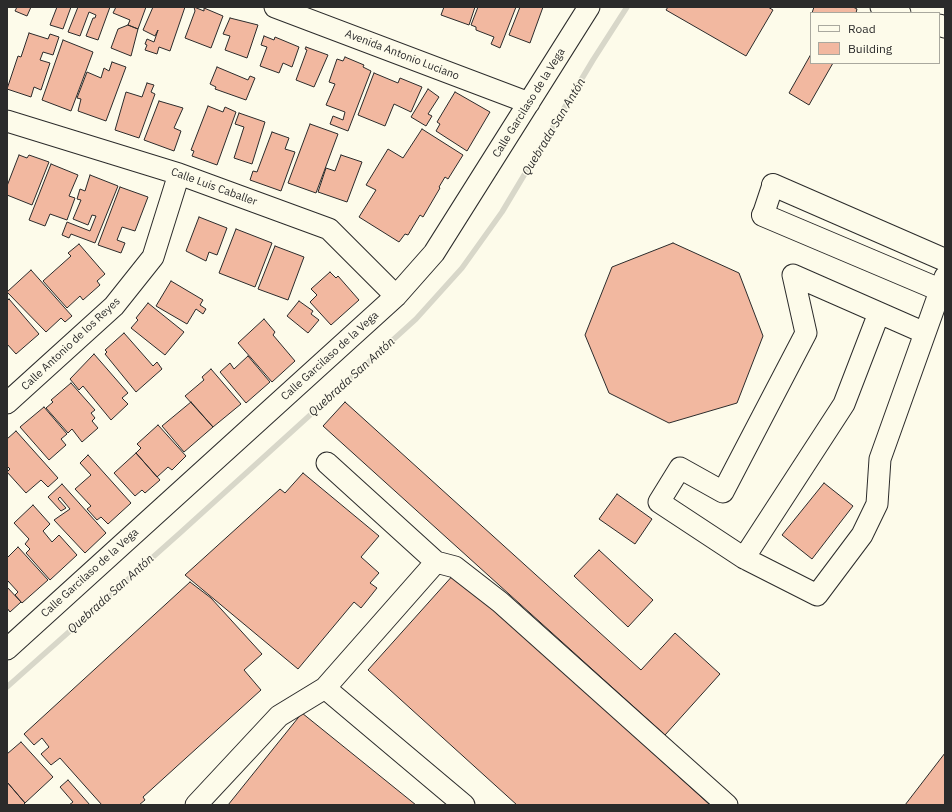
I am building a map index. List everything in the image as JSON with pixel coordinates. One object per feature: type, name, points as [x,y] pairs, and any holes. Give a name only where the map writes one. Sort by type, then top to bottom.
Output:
[{"type":"main road","points":[[773,185],[945,260]]},
{"type":"main road","points":[[763,215],[943,286]]},
{"type":"street","name":"Avenida Antonio Luciano","points":[[275,7],[529,103]]},
{"type":"street","name":"Calle Garcilaso de la Vega","points":[[7,649],[396,296],[434,253],[589,7]]},
{"type":"street","points":[[881,7],[897,12]]},
{"type":"street","name":"Calle Luis Caballer","points":[[7,121],[179,174],[329,229],[396,296]]},
{"type":"street","name":"Calle Antonio de los Reyes","points":[[7,403],[114,306],[153,257],[179,174]]},
{"type":"street","points":[[763,215],[773,185]]},
{"type":"street","points":[[925,333],[793,275],[806,333],[723,492],[680,468],[659,502],[744,558],[818,595],[862,535],[877,504],[880,459],[943,286]]},
{"type":"street","points":[[744,558],[844,404],[879,313]]},
{"type":"street","points":[[327,464],[436,562],[455,567],[500,602],[727,805]]},
{"type":"street","points":[[196,805],[279,716],[325,688],[436,562]]},
{"type":"street","points":[[325,688],[464,805]]},
{"type":"building","points":[[17,7],[31,7],[27,16],[15,11]]},
{"type":"building","points":[[57,7],[71,7],[63,29],[50,25]]},
{"type":"building","points":[[78,7],[110,7],[98,40],[86,36],[93,18],[95,18],[96,15],[89,12],[80,36],[68,32]]},
{"type":"building","points":[[116,7],[146,7],[138,29],[128,25],[130,20],[113,13]]},
{"type":"building","points":[[153,7],[185,7],[170,51],[159,47],[157,54],[145,50],[147,45],[145,44],[147,39],[154,42],[158,30],[155,36],[143,30]]},
{"type":"building","points":[[194,7],[204,11],[204,8],[223,16],[211,48],[185,38],[195,11]]},
{"type":"building","points":[[444,7],[475,7],[469,25],[441,15]]},
{"type":"building","points":[[478,7],[516,7],[500,48],[491,44],[494,37],[476,30],[476,27],[471,25]]},
{"type":"building","points":[[520,7],[543,7],[530,43],[509,35]]},
{"type":"building","points":[[668,7],[768,7],[773,10],[746,56],[666,10]]},
{"type":"building","points":[[814,7],[853,7],[857,9],[856,12],[812,12]]},
{"type":"building","points":[[230,18],[258,25],[247,58],[225,50],[230,36],[223,34]]},
{"type":"building","points":[[128,25],[138,29],[131,56],[111,48],[118,29]]},
{"type":"building","points":[[29,33],[48,39],[50,34],[59,37],[53,55],[43,52],[40,60],[50,63],[41,90],[34,87],[31,97],[7,89],[18,56],[21,57]]},
{"type":"building","points":[[264,36],[274,40],[275,37],[299,47],[292,67],[283,63],[279,73],[260,66],[267,47],[261,45]]},
{"type":"building","points":[[63,40],[93,52],[71,111],[42,100]]},
{"type":"building","points":[[306,47],[328,55],[314,87],[296,80],[307,50],[305,49]]},
{"type":"building","points":[[810,56],[810,64],[832,64],[809,105],[789,93]]},
{"type":"building","points":[[345,57],[364,65],[363,67],[371,71],[348,131],[330,124],[333,116],[343,120],[345,112],[326,105],[335,84],[329,82],[337,59],[343,61]]},
{"type":"building","points":[[112,62],[126,67],[106,121],[78,111],[81,99],[77,98],[87,72],[101,78],[104,68],[109,71]]},
{"type":"building","points":[[217,67],[248,80],[250,76],[255,78],[246,100],[215,89],[216,87],[210,84]]},
{"type":"building","points":[[374,73],[398,83],[400,78],[422,87],[411,112],[394,104],[385,126],[358,115]]},
{"type":"building","points":[[147,83],[154,85],[151,92],[155,94],[139,138],[115,130],[126,92],[142,97]]},
{"type":"building","points":[[428,89],[439,97],[428,114],[432,116],[426,126],[411,117]]},
{"type":"building","points":[[455,92],[490,112],[467,151],[436,131],[440,124],[437,122]]},
{"type":"building","points":[[159,101],[183,108],[174,128],[181,131],[174,151],[144,140]]},
{"type":"building","points":[[208,106],[223,112],[225,107],[236,112],[217,165],[192,156],[194,151],[191,150]]},
{"type":"building","points":[[239,113],[265,122],[252,164],[234,158],[244,127],[235,124]]},
{"type":"building","points":[[310,124],[338,134],[316,193],[288,183]]},
{"type":"building","points":[[422,129],[463,155],[448,179],[445,177],[423,217],[420,215],[408,235],[405,234],[399,242],[359,217],[376,190],[366,185],[388,149],[403,158]]},
{"type":"building","points":[[272,132],[289,138],[285,149],[295,152],[281,191],[250,180],[253,171],[257,172]]},
{"type":"building","points":[[19,155],[27,158],[29,155],[49,162],[32,205],[7,195],[7,186]]},
{"type":"building","points":[[341,155],[362,162],[347,202],[318,192],[326,168],[335,171]]},
{"type":"building","points":[[51,164],[78,175],[69,196],[75,198],[67,220],[50,214],[45,226],[29,220]]},
{"type":"building","points":[[90,175],[118,186],[95,243],[71,234],[69,238],[62,235],[67,222],[90,231],[96,216],[92,215],[88,225],[73,219],[81,200],[77,199],[80,189],[85,191]]},
{"type":"building","points":[[120,187],[148,197],[135,231],[122,227],[117,240],[125,243],[121,253],[98,245]]},
{"type":"building","points":[[199,217],[227,228],[217,255],[209,252],[206,261],[186,251]]},
{"type":"building","points":[[236,229],[272,243],[255,287],[219,273]]},
{"type":"building","points":[[673,243],[739,273],[763,336],[737,403],[669,423],[609,393],[585,335],[612,267]]},
{"type":"building","points":[[79,244],[105,274],[97,281],[100,285],[83,300],[80,296],[67,308],[43,281],[71,256],[68,253]]},
{"type":"building","points":[[275,246],[304,257],[288,300],[258,289]]},
{"type":"building","points":[[31,270],[72,316],[65,322],[61,318],[46,332],[7,292]]},
{"type":"building","points":[[330,272],[336,278],[338,276],[359,300],[331,325],[310,302],[317,295],[311,289]]},
{"type":"building","points":[[171,281],[203,300],[200,305],[206,309],[203,314],[196,309],[187,324],[156,306]]},
{"type":"building","points":[[9,299],[39,334],[16,354],[7,344],[7,301]]},
{"type":"building","points":[[299,301],[313,311],[311,314],[319,320],[308,333],[287,316]]},
{"type":"building","points":[[148,303],[184,332],[165,355],[131,328],[138,320],[136,318]]},
{"type":"building","points":[[264,319],[275,332],[273,335],[295,361],[272,382],[238,343]]},
{"type":"building","points":[[124,333],[153,366],[157,362],[162,369],[136,392],[105,354],[107,352],[105,350]]},
{"type":"building","points":[[94,354],[128,393],[122,398],[128,404],[111,420],[83,386],[79,390],[70,379]]},
{"type":"building","points":[[248,356],[270,382],[246,403],[220,372],[230,363],[234,369]]},
{"type":"building","points":[[211,369],[241,404],[213,427],[185,396],[204,380],[202,377]]},
{"type":"building","points":[[71,383],[95,410],[91,413],[95,418],[92,421],[98,428],[82,442],[72,429],[68,433],[46,408],[53,402],[51,400]]},
{"type":"building","points":[[191,402],[213,427],[184,452],[162,426]]},
{"type":"building","points":[[345,402],[641,670],[675,633],[720,674],[665,735],[323,426]]},
{"type":"building","points":[[44,407],[67,434],[61,439],[66,445],[49,460],[20,427]]},
{"type":"building","points":[[158,425],[186,456],[172,470],[168,467],[157,477],[136,453],[141,448],[137,444]]},
{"type":"building","points":[[16,431],[58,478],[48,487],[41,480],[26,493],[7,472],[10,469],[7,466],[7,439]]},
{"type":"building","points":[[136,453],[160,480],[145,493],[142,490],[135,496],[114,473]]},
{"type":"building","points":[[88,455],[131,503],[108,524],[101,517],[97,520],[87,509],[91,506],[75,489],[91,475],[80,463]]},
{"type":"building","points":[[303,473],[379,536],[361,557],[379,573],[370,583],[377,588],[361,608],[354,602],[298,669],[185,575],[280,489],[285,493]]},
{"type":"building","points":[[824,483],[853,506],[812,559],[782,535]]},
{"type":"building","points":[[62,484],[106,533],[85,553],[54,520],[70,509],[60,497],[58,499],[66,508],[61,511],[48,497]]},
{"type":"building","points":[[617,494],[652,519],[635,544],[599,519]]},
{"type":"building","points":[[33,505],[50,524],[43,531],[52,542],[59,535],[77,555],[50,580],[26,553],[30,549],[25,544],[29,539],[14,523]]},
{"type":"building","points":[[18,547],[48,580],[22,603],[15,595],[18,592],[8,581],[7,583],[7,558]]},
{"type":"building","points":[[599,550],[653,600],[628,627],[574,576]]},
{"type":"building","points":[[455,573],[710,805],[517,805],[368,670]]},
{"type":"building","points":[[190,582],[211,598],[262,654],[244,670],[261,690],[143,797],[145,800],[139,805],[102,805],[60,758],[51,765],[41,754],[49,747],[42,738],[34,745],[24,734]]},
{"type":"building","points":[[7,587],[21,602],[10,612],[7,608]]},
{"type":"building","points":[[302,713],[416,805],[228,805]]},
{"type":"building","points":[[21,742],[53,777],[25,803],[7,782],[7,754]]},
{"type":"building","points":[[945,753],[945,805],[905,805]]},
{"type":"building","points":[[68,780],[90,805],[69,805],[73,802],[60,787]]},
{"type":"building","points":[[7,782],[25,803],[23,805],[7,805]]},
{"type":"waterway","name":"Quebrada San Antón","points":[[7,687],[180,533],[416,319],[462,268],[502,212],[593,60],[627,7]]}]
